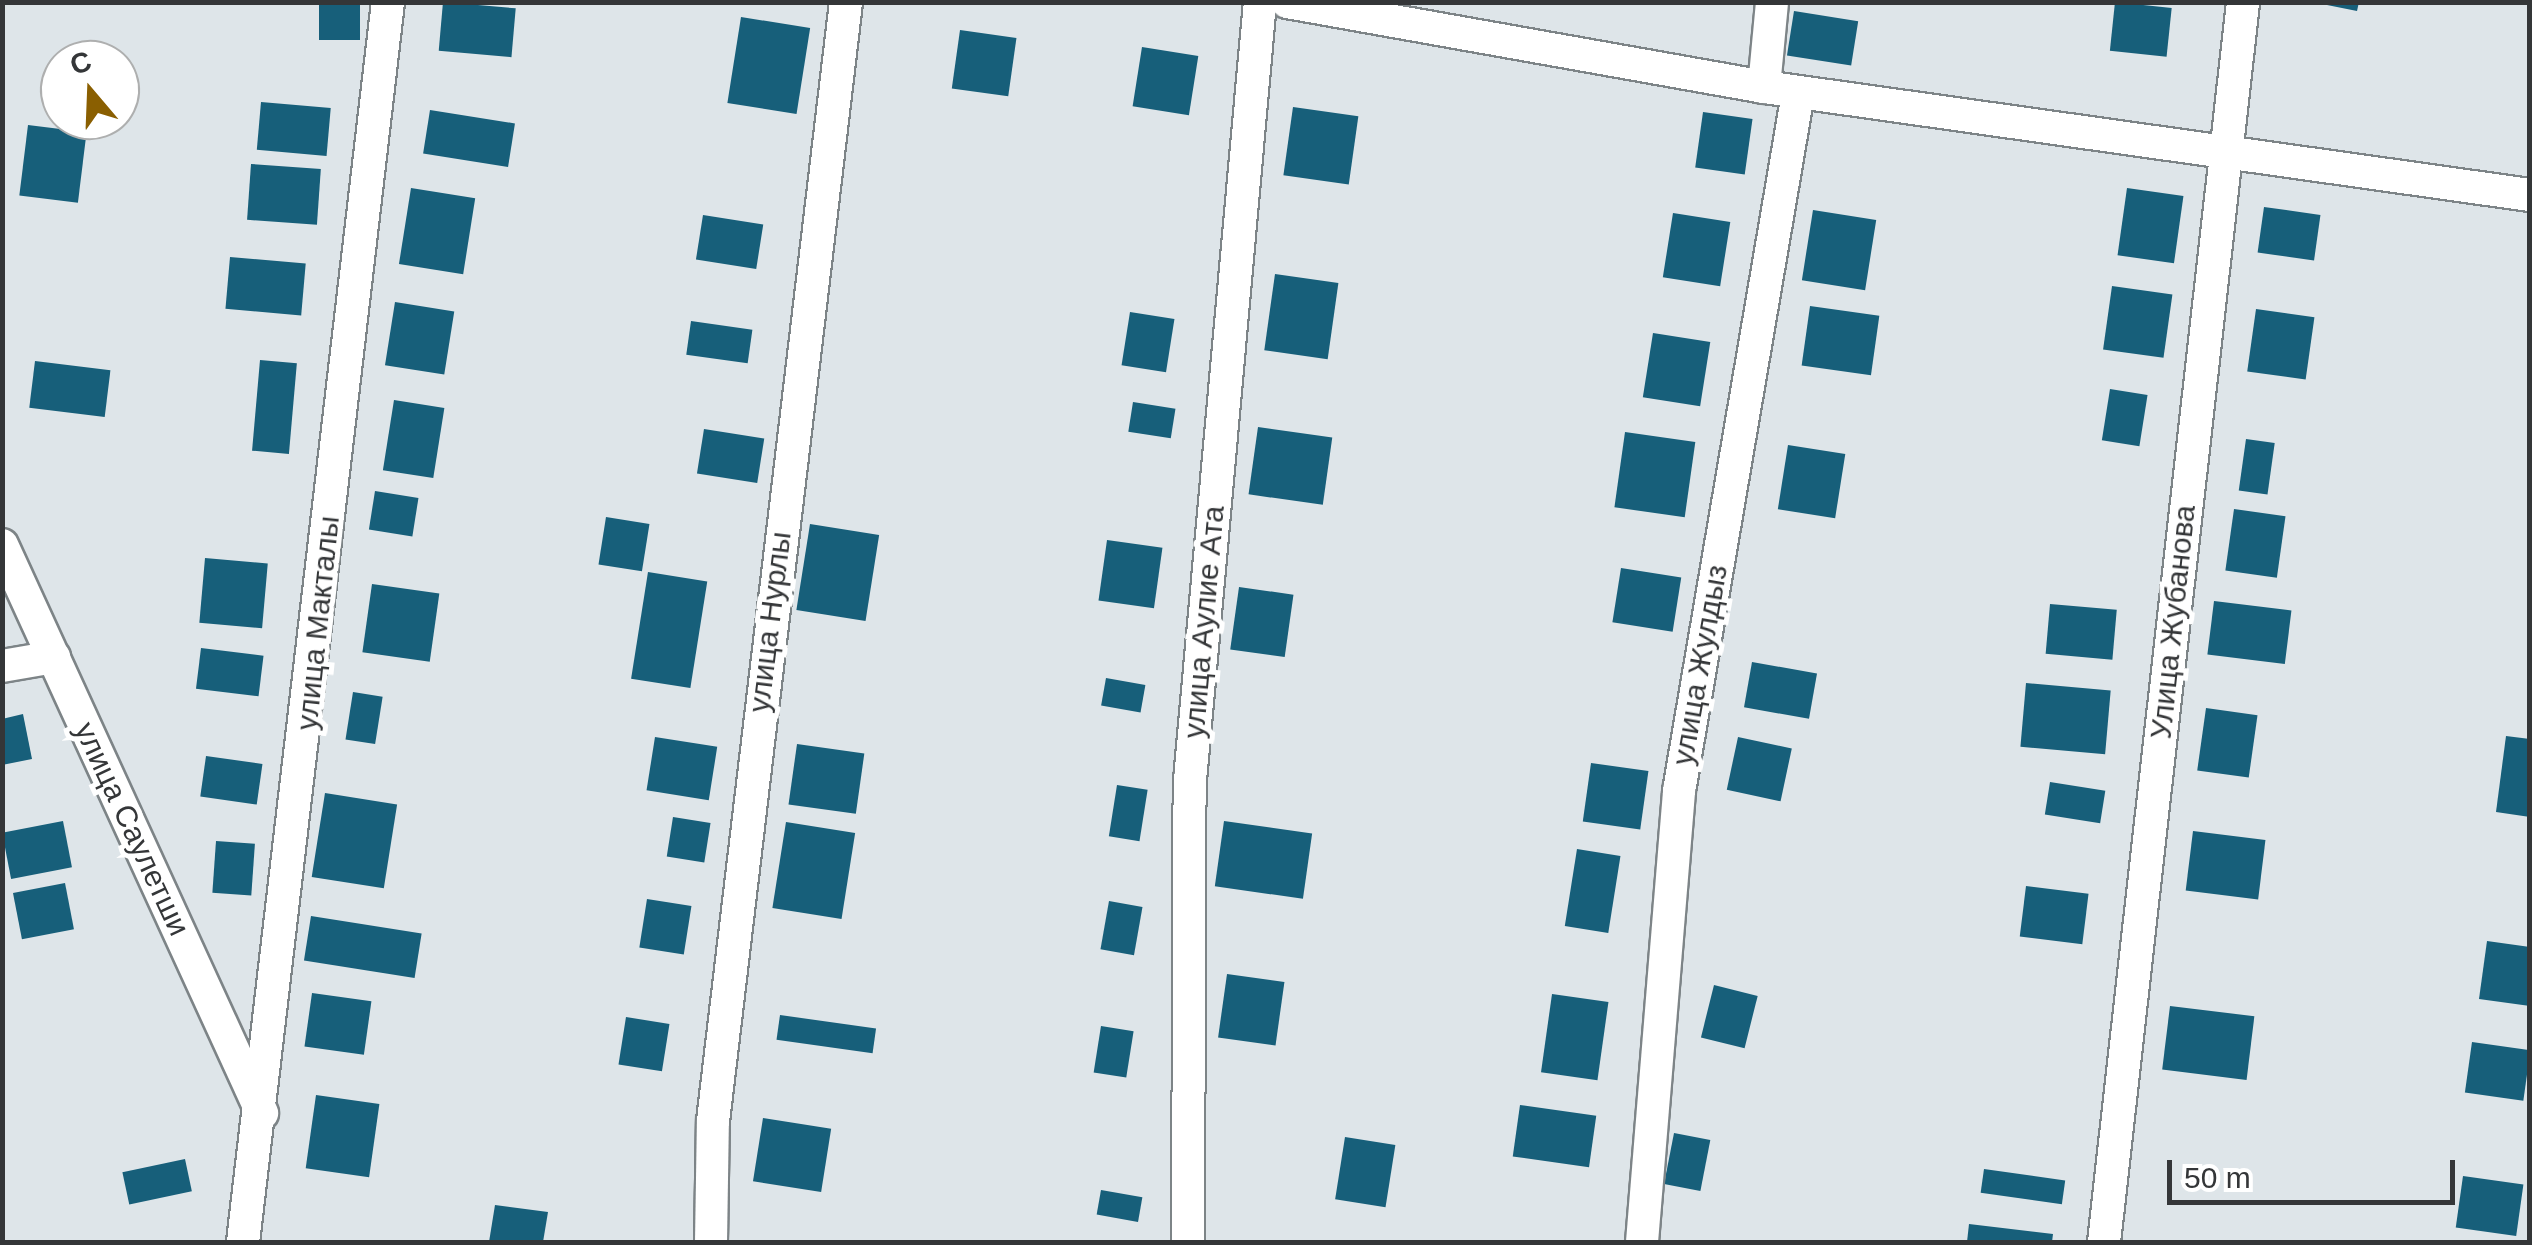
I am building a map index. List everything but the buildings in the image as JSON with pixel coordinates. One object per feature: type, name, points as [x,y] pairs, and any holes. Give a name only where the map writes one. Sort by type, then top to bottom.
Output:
[{"type":"street","name":"улица Макталы","points":[[243,1242],[262,1113],[388,2]]},
{"type":"street","name":"улица Нурлы","points":[[711,1242],[713,1121],[846,2]]},
{"type":"street","name":"улица Аулие Ата","points":[[1188,1242],[1190,780],[1260,2]]},
{"type":"street","points":[[1287,2],[1764,88],[2530,195]]},
{"type":"street","points":[[1764,88],[1772,2]]},
{"type":"street","name":"Улица Жубанова","points":[[2104,1242],[2242,2]]},
{"type":"street","name":"улица Жулдыз","points":[[1642,1242],[1679,791],[1798,92]]},
{"type":"street","name":"улица Саулетши","points":[[2,545],[262,1113]]},
{"type":"street","points":[[2,666],[54,657]]}]
